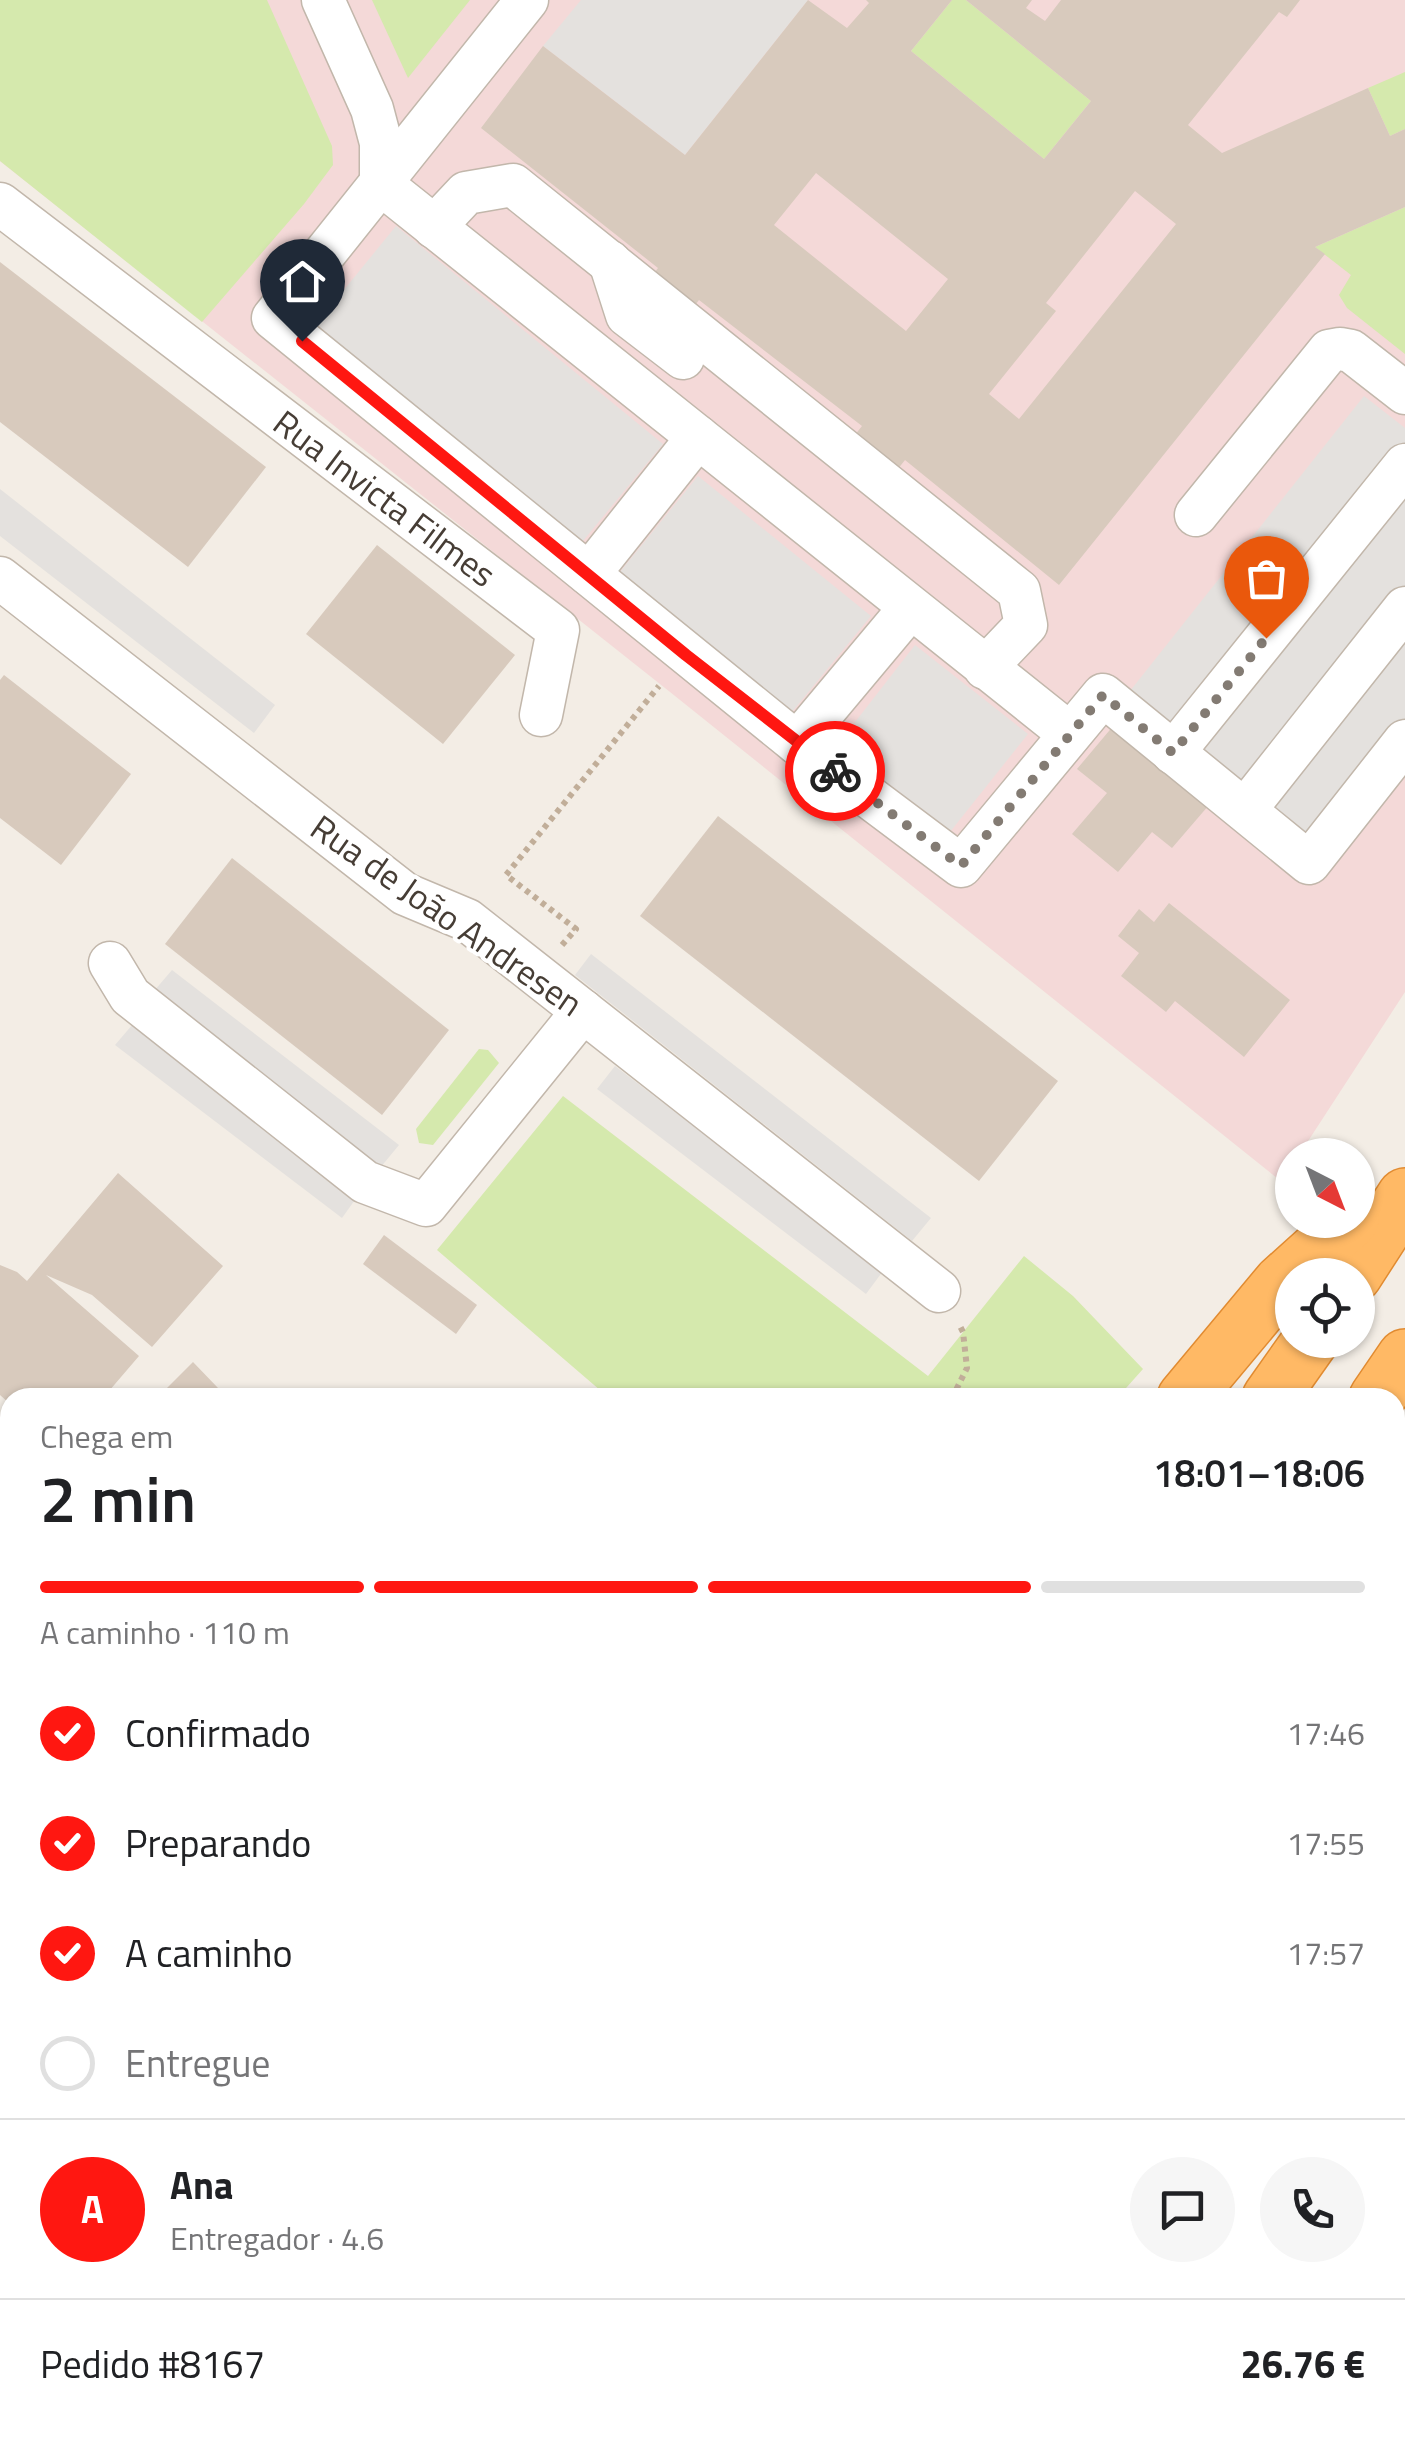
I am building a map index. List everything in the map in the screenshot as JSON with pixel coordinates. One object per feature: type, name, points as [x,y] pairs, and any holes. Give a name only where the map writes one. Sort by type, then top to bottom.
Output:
[{"type":"highway","points":[[1375,1198],[1405,1171]]},
{"type":"highway","points":[[1365,1258],[1405,1196]]},
{"type":"highway","points":[[1193,1388],[1281,1283],[1331,1238]]},
{"type":"highway","points":[[1384,1388],[1405,1357]]},
{"type":"highway","points":[[1277,1388],[1299,1358]]},
{"type":"street","points":[[323,0],[372,109],[381,143],[381,184]]},
{"type":"street","points":[[527,0],[273,318],[686,655],[961,866],[1103,695],[1309,863],[1405,741]]},
{"type":"street","points":[[381,184],[1070,734]]},
{"type":"street","points":[[434,227],[466,192],[514,185],[1019,591],[1026,624],[985,668]]},
{"type":"street","name":"Rua Invicta Filmes","points":[[0,204],[558,630],[542,715]]},
{"type":"street","points":[[1196,514],[1329,351],[1351,351],[1405,393]]},
{"type":"street","points":[[589,574],[698,437]]},
{"type":"street","points":[[1173,753],[1405,465]]},
{"type":"street","name":"Rua de João Andresen","points":[[0,578],[405,894],[467,920],[939,1291]]},
{"type":"street","points":[[798,743],[910,608]]},
{"type":"street","points":[[1245,810],[1405,608]]},
{"type":"street","points":[[110,963],[130,996],[365,1182],[426,1205],[583,1011]]},
{"type":"path","points":[[538,975],[576,929],[506,874],[686,655]]},
{"type":"path","points":[[939,1291],[963,1332],[966,1368],[957,1388]]},
{"type":"shaded area","points":[[0,0],[1405,0],[1405,992],[1310,1138],[1275,1138],[1275,1176],[0,161]]},
{"type":"shaded area","points":[[581,0],[808,0],[685,155],[543,46]]},
{"type":"shaded area","points":[[396,226],[663,444],[578,547],[312,329]]},
{"type":"shaded area","points":[[1364,396],[1405,428],[1405,720],[1312,839],[1130,691]]},
{"type":"shaded area","points":[[698,476],[871,616],[787,718],[615,578]]},
{"type":"shaded area","points":[[0,489],[275,705],[254,733],[0,536]]},
{"type":"shaded area","points":[[915,645],[1028,734],[950,832],[838,744]]},
{"type":"shaded area","points":[[591,954],[931,1218],[912,1241],[575,975]]},
{"type":"shaded area","points":[[172,970],[399,1145],[380,1168],[154,991]]},
{"type":"shaded area","points":[[133,1024],[357,1197],[342,1218],[115,1045]]},
{"type":"shaded area","points":[[615,1066],[883,1271],[866,1294],[597,1089]]},
{"type":"green space","points":[[0,0],[267,0],[332,146],[333,165],[202,322],[0,161]]},
{"type":"green space","points":[[372,0],[470,0],[408,78]]},
{"type":"green space","points":[[952,0],[966,0],[1091,101],[1044,159],[911,51]]},
{"type":"green space","points":[[1405,72],[1405,129],[1390,136],[1368,88]]},
{"type":"green space","points":[[1405,207],[1405,354],[1347,308],[1339,295],[1351,275],[1315,247]]},
{"type":"green space","points":[[479,1049],[488,1050],[499,1063],[433,1145],[419,1143],[416,1129]]},
{"type":"green space","points":[[563,1096],[928,1376],[1024,1256],[1073,1296],[1143,1369],[1126,1388],[598,1388],[437,1250]]},
{"type":"building","points":[[808,0],[847,28],[869,3],[866,0],[952,0],[911,51],[1044,159],[1091,101],[966,0],[1032,0],[1026,8],[1045,21],[1061,0],[1300,0],[1287,17],[1279,12],[1188,125],[1222,153],[1368,88],[1390,136],[1405,129],[1405,207],[1315,247],[1325,254],[1059,585],[905,460],[878,494],[835,460],[862,426],[699,300],[674,332],[634,300],[658,268],[481,128],[543,46],[685,155]],"holes":[[[816,173],[948,279],[906,331],[774,225]],[[1135,191],[1176,224],[1019,419],[989,394],[1056,311],[1046,303]]]},
{"type":"building","points":[[0,262],[266,467],[188,567],[0,422]]},
{"type":"building","points":[[377,545],[515,655],[443,744],[306,634]]},
{"type":"building","points":[[4,675],[131,774],[61,865],[0,818],[0,680]]},
{"type":"building","points":[[1114,725],[1209,805],[1172,848],[1152,832],[1118,872],[1072,834],[1107,793],[1077,769]]},
{"type":"building","points":[[718,816],[1058,1081],[979,1181],[640,916]]},
{"type":"building","points":[[232,858],[449,1030],[382,1115],[165,944]]},
{"type":"building","points":[[1169,903],[1290,1000],[1244,1057],[1175,1001],[1166,1012],[1121,976],[1139,953],[1118,936],[1139,909],[1154,922]]},
{"type":"building","points":[[118,1173],[223,1266],[152,1347],[92,1295],[46,1275],[139,1356],[112,1388],[0,1388],[0,1265],[27,1281]]},
{"type":"building","points":[[384,1235],[477,1305],[456,1334],[363,1264]]},
{"type":"building","points":[[193,1362],[218,1388],[167,1388]]},
{"type":"way so far","points":[[835,771],[961,866],[1103,695],[1173,753],[1266,638]]},
{"type":"route","points":[[302,341],[686,655],[835,771]]}]
